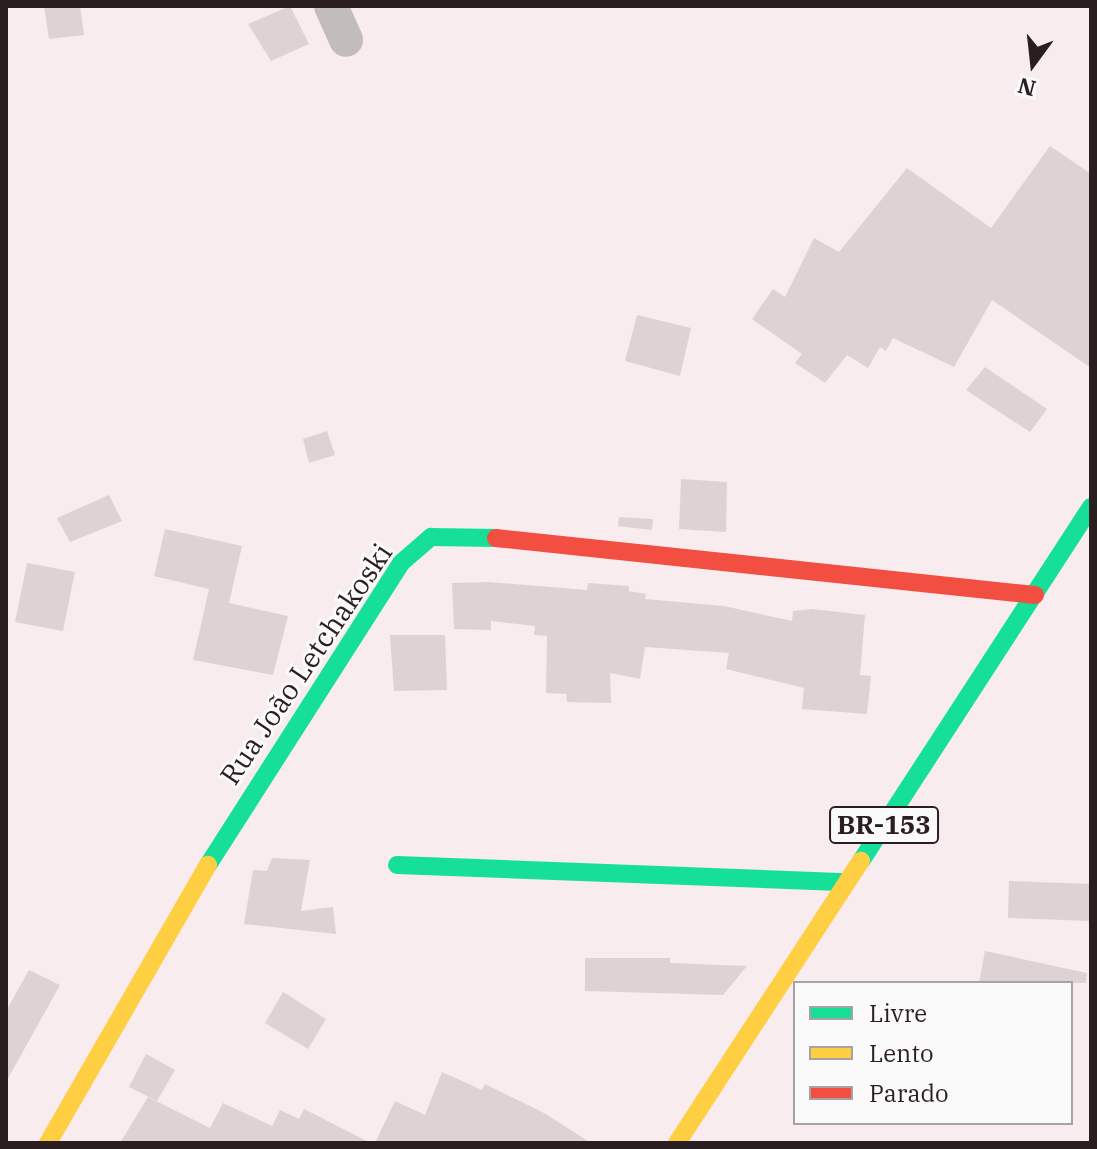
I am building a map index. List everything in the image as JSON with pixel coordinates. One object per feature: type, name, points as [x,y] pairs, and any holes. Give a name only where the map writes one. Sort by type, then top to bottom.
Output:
[{"type":"main road","name":"BR-153","points":[[677,1143],[1091,507]]},
{"type":"main road","name":"Rua João Letchakoski","points":[[48,1143],[170,925],[401,563],[431,537],[483,537],[1035,595]]},
{"type":"main road","points":[[397,865],[846,882]]},
{"type":"street","points":[[331,6],[346,40]]},
{"type":"building","points":[[44,6],[80,6],[84,35],[49,39]]},
{"type":"building","points":[[290,6],[309,44],[271,61],[248,24]]},
{"type":"building","points":[[1050,146],[1091,174],[1091,368],[992,300],[954,367],[893,338],[886,351],[880,347],[868,368],[847,355],[825,383],[795,363],[802,354],[752,319],[773,289],[785,297],[814,238],[839,252],[907,168],[991,228]]},
{"type":"building","points":[[637,315],[691,328],[680,376],[625,361]]},
{"type":"building","points":[[985,367],[1047,409],[1030,432],[966,390]]},
{"type":"building","points":[[327,431],[335,455],[309,463],[303,439]]},
{"type":"building","points":[[681,479],[727,482],[726,532],[679,529]]},
{"type":"building","points":[[109,495],[122,521],[70,542],[57,518]]},
{"type":"building","points":[[619,517],[653,519],[652,530],[618,526]]},
{"type":"building","points":[[165,529],[242,546],[229,603],[288,616],[273,675],[193,660],[209,589],[154,576]]},
{"type":"building","points":[[27,563],[75,572],[63,631],[15,622]]},
{"type":"building","points":[[489,582],[587,590],[588,583],[629,586],[629,591],[646,594],[645,599],[724,606],[792,621],[793,611],[812,609],[865,615],[860,675],[871,676],[867,714],[802,709],[804,688],[726,669],[729,653],[645,647],[640,679],[610,673],[611,703],[567,702],[566,694],[546,693],[547,636],[534,635],[535,626],[491,621],[491,630],[454,629],[452,583]]},
{"type":"building","points":[[390,635],[445,635],[447,690],[394,691]]},
{"type":"building","points":[[272,858],[310,860],[301,911],[333,907],[336,934],[244,924],[253,870],[267,871]]},
{"type":"building","points":[[1009,881],[1091,884],[1091,921],[1008,918]]},
{"type":"building","points":[[985,951],[1087,973],[1086,983],[979,981]]},
{"type":"building","points":[[585,958],[670,958],[670,963],[747,966],[723,995],[585,991]]},
{"type":"building","points":[[29,970],[60,985],[6,1082],[6,1011]]},
{"type":"building","points":[[283,992],[326,1019],[308,1049],[265,1023]]},
{"type":"building","points":[[146,1054],[175,1070],[157,1101],[129,1087]]},
{"type":"building","points":[[442,1072],[482,1090],[485,1084],[544,1113],[591,1143],[375,1143],[395,1101],[425,1115]]},
{"type":"building","points":[[148,1097],[210,1128],[223,1103],[272,1126],[280,1110],[299,1119],[304,1109],[371,1143],[120,1143]]},
{"type":"traffic: fast","points":[[861,861],[1091,507]]},
{"type":"traffic: fast","points":[[208,865],[401,563],[431,537],[496,538]]},
{"type":"traffic: fast","points":[[397,865],[846,882]]},
{"type":"traffic: slow","points":[[677,1143],[861,861]]},
{"type":"traffic: slow","points":[[48,1143],[208,865]]},
{"type":"traffic: jam","points":[[496,538],[1035,595]]}]
